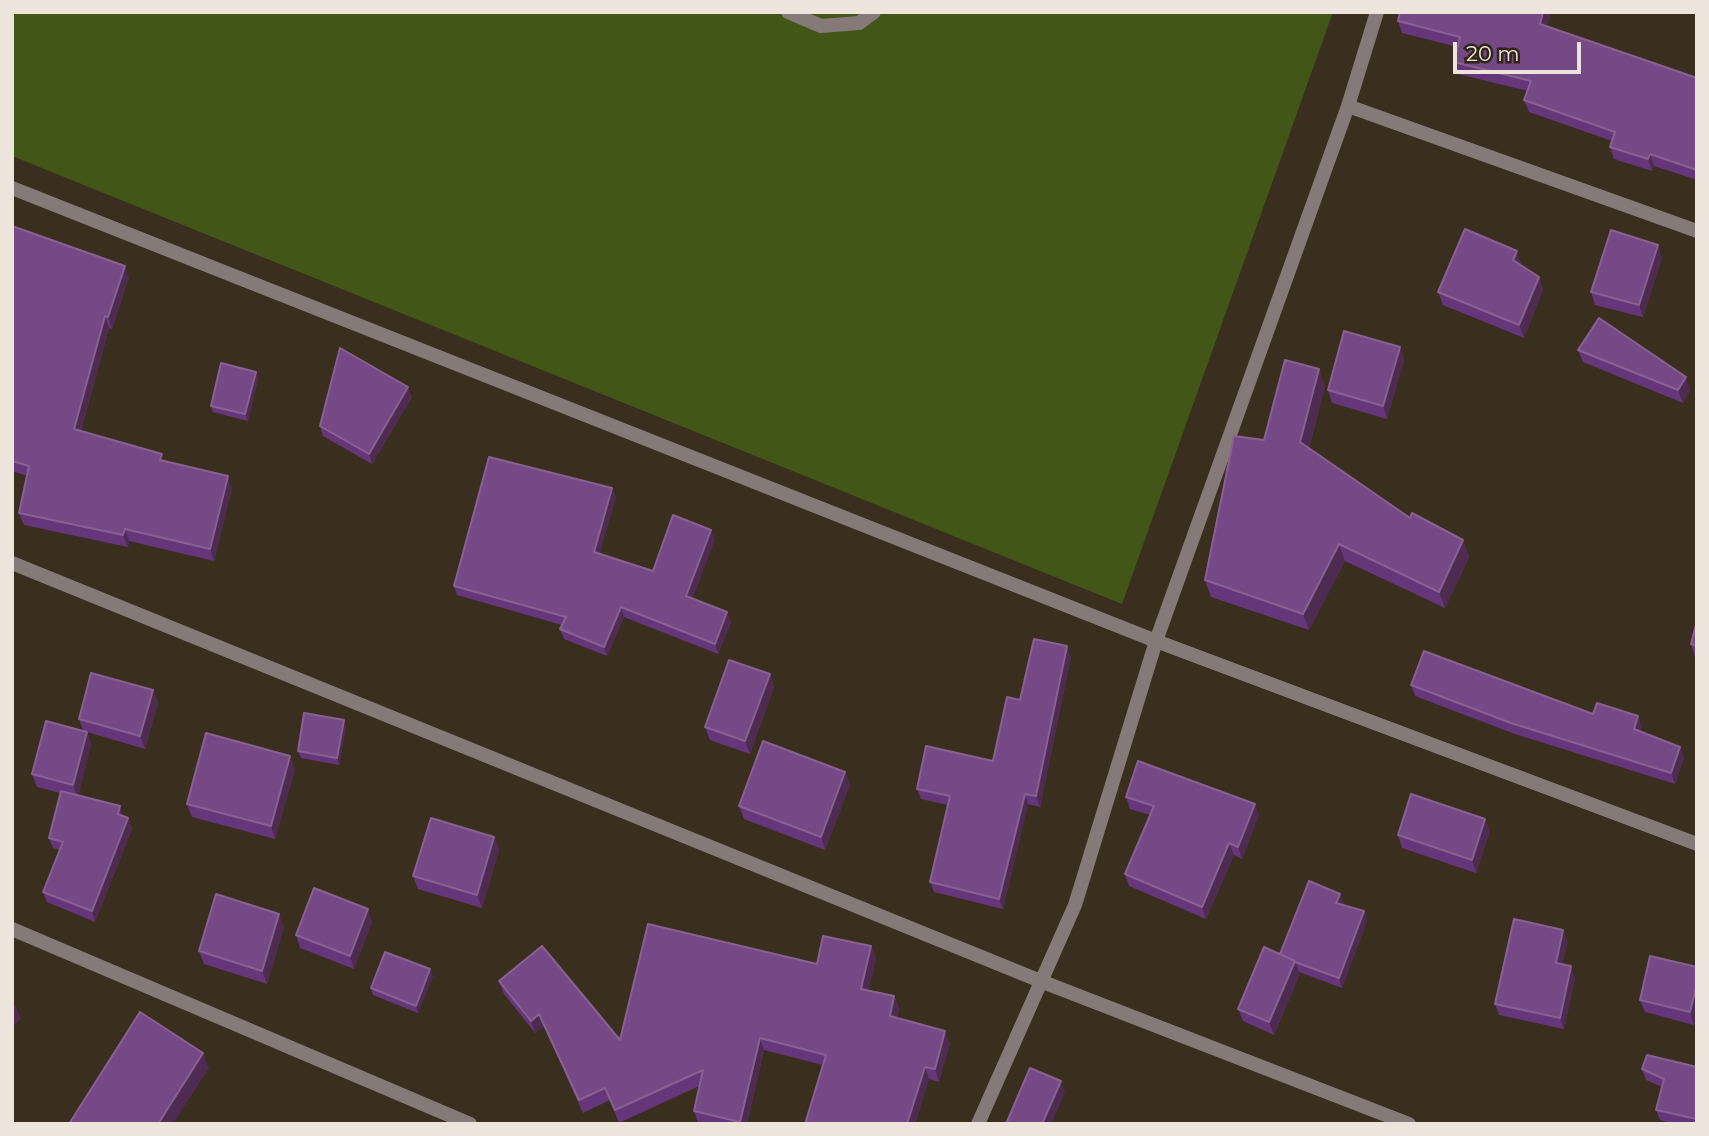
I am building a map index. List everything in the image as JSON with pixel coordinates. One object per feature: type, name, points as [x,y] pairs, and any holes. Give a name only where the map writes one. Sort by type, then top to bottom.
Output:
[{"type":"street","points":[[788,12],[821,26],[859,23],[874,12]]},
{"type":"street","points":[[978,1124],[1075,905],[1156,641],[1348,106],[1377,12]]},
{"type":"street","points":[[1348,106],[1697,232]]},
{"type":"street","points":[[12,188],[1156,641],[1697,844]]},
{"type":"street","points":[[12,563],[1043,982],[1409,1124]]},
{"type":"street","points":[[12,929],[470,1124]]},
{"type":"green space","points":[[12,12],[1333,12],[1122,604],[12,156]]},
{"type":"building","points":[[1400,12],[1543,12],[1540,24],[1697,78],[1697,170],[1650,154],[1648,159],[1610,147],[1615,132],[1524,100],[1531,81],[1454,62],[1460,37],[1398,21]]},
{"type":"building","points":[[12,226],[125,266],[108,317],[105,316],[74,429],[162,454],[160,460],[228,476],[210,549],[125,529],[123,535],[19,513],[29,466],[12,461]]},
{"type":"building","points":[[1465,229],[1517,251],[1513,260],[1539,277],[1519,325],[1438,292]]},
{"type":"building","points":[[1611,230],[1658,245],[1639,305],[1591,292]]},
{"type":"building","points":[[1599,318],[1686,377],[1678,390],[1578,350]]},
{"type":"building","points":[[1344,331],[1400,347],[1383,406],[1328,390]]},
{"type":"building","points":[[340,348],[408,387],[369,454],[320,426]]},
{"type":"building","points":[[1285,360],[1319,369],[1300,442],[1410,518],[1412,513],[1463,540],[1439,592],[1339,544],[1303,614],[1205,580],[1234,436],[1264,440]]},
{"type":"building","points":[[221,363],[256,372],[245,414],[211,406]]},
{"type":"building","points":[[489,457],[612,488],[594,552],[653,571],[673,515],[711,530],[686,596],[727,612],[715,644],[621,607],[604,647],[560,629],[566,617],[454,586]]},
{"type":"building","points":[[1697,621],[1697,646],[1691,644]]},
{"type":"building","points":[[1034,639],[1067,646],[1036,796],[1025,794],[999,899],[930,882],[950,796],[917,789],[926,746],[993,761],[1007,697],[1020,700]]},
{"type":"building","points":[[1424,651],[1593,714],[1597,703],[1638,716],[1634,729],[1680,747],[1671,773],[1511,723],[1411,685]]},
{"type":"building","points":[[729,660],[770,674],[745,741],[705,727]]},
{"type":"building","points":[[91,673],[153,690],[140,736],[79,719]]},
{"type":"building","points":[[304,713],[344,720],[337,758],[298,751]]},
{"type":"building","points":[[46,721],[87,732],[73,785],[32,774]]},
{"type":"building","points":[[206,733],[290,756],[271,826],[187,804]]},
{"type":"building","points":[[763,741],[845,772],[821,837],[739,806]]},
{"type":"building","points":[[1138,761],[1255,804],[1238,847],[1229,843],[1202,907],[1125,874],[1154,806],[1126,797]]},
{"type":"building","points":[[61,791],[120,806],[118,814],[128,818],[92,911],[43,892],[63,842],[49,838]]},
{"type":"building","points":[[1411,794],[1485,819],[1472,860],[1398,835]]},
{"type":"building","points":[[431,818],[494,837],[477,895],[413,876]]},
{"type":"building","points":[[1309,881],[1340,894],[1336,903],[1364,911],[1339,978],[1280,954]]},
{"type":"building","points":[[314,888],[368,909],[350,956],[296,935]]},
{"type":"building","points":[[216,894],[279,914],[262,971],[199,951]]},
{"type":"building","points":[[1514,919],[1563,930],[1556,963],[1571,966],[1560,1018],[1495,1004]]},
{"type":"building","points":[[648,924],[817,964],[823,936],[871,946],[861,989],[894,996],[890,1016],[945,1031],[935,1069],[925,1067],[907,1124],[805,1124],[826,1055],[760,1038],[740,1122],[694,1111],[703,1070],[615,1110],[605,1088],[579,1100],[539,1014],[531,1021],[499,981],[542,946],[620,1040]]},
{"type":"building","points":[[1264,947],[1295,961],[1269,1022],[1238,1009]]},
{"type":"building","points":[[385,952],[430,969],[416,1006],[371,988]]},
{"type":"building","points":[[1650,956],[1697,967],[1697,983],[1690,1012],[1640,1000]]},
{"type":"building","points":[[140,1012],[203,1053],[158,1124],[69,1124]]},
{"type":"building","points":[[1647,1055],[1697,1067],[1697,1119],[1656,1110],[1664,1079],[1642,1069]]},
{"type":"building","points":[[1030,1068],[1061,1081],[1042,1124],[1006,1124]]}]
